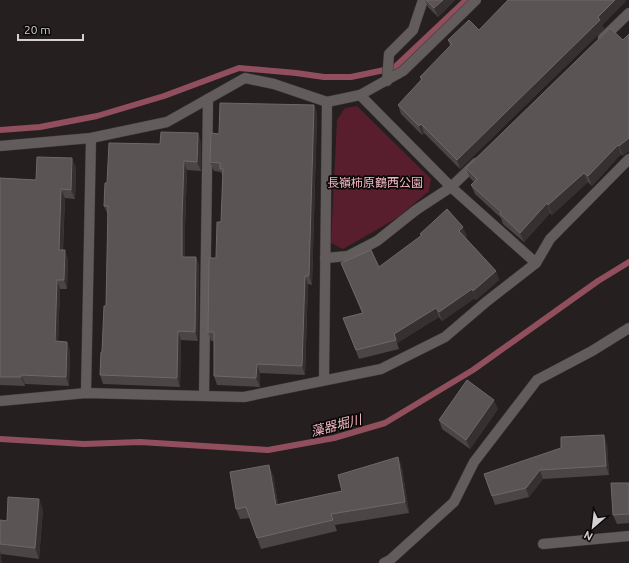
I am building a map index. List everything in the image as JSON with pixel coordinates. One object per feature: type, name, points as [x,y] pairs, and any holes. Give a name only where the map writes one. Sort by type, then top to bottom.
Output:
[{"type":"street","points":[[387,81],[388,54],[413,30],[423,0]]},
{"type":"street","points":[[0,146],[91,138],[167,122],[245,78],[274,84],[327,102],[360,95],[403,71],[476,0]]},
{"type":"street","points":[[596,46],[629,13]]},
{"type":"street","points":[[360,95],[451,187],[536,263]]},
{"type":"street","points":[[204,396],[208,99]]},
{"type":"street","points":[[324,380],[327,102]]},
{"type":"street","points":[[86,393],[91,138]]},
{"type":"street","points":[[325,258],[348,256],[377,242],[416,210],[451,187],[485,154]]},
{"type":"street","points":[[0,401],[86,393],[244,397],[381,369],[445,337],[486,302],[536,263],[550,239],[629,159]]},
{"type":"street","points":[[384,563],[390,560],[454,502],[474,462],[537,380],[592,351],[629,328]]},
{"type":"street","points":[[543,544],[629,536]]},
{"type":"green space","name":"長嶺柿原鶴西公園","points":[[357,106],[431,179],[429,191],[397,218],[343,249],[331,243],[337,120],[345,108]]},
{"type":"building","points":[[426,0],[443,0],[434,8]]},
{"type":"building","points":[[508,0],[615,0],[598,17],[600,20],[457,160],[421,124],[419,126],[398,105],[422,79],[420,77],[452,44],[448,40],[469,20],[479,30]]},
{"type":"building","points":[[610,28],[623,40],[629,34],[629,138],[619,146],[618,145],[588,176],[584,173],[548,205],[547,203],[520,233],[500,214],[501,212],[471,185],[477,179],[466,168]]},
{"type":"building","points":[[220,103],[314,105],[309,276],[305,276],[302,366],[257,364],[256,378],[214,376],[214,332],[208,332],[209,258],[216,258],[217,222],[221,222],[223,169],[220,169],[220,163],[210,162],[211,133],[219,134]]},
{"type":"building","points":[[161,132],[198,133],[197,162],[184,161],[182,218],[182,257],[196,257],[195,332],[178,331],[177,378],[100,375],[104,306],[106,306],[108,206],[104,206],[109,143],[160,144]]},
{"type":"building","points":[[37,157],[72,158],[71,190],[61,189],[59,250],[65,250],[64,280],[57,280],[55,341],[67,342],[66,377],[21,375],[21,377],[0,377],[0,178],[36,180]]},
{"type":"building","points":[[447,209],[463,227],[459,231],[496,271],[473,291],[472,289],[439,312],[436,308],[394,334],[396,340],[356,350],[343,318],[363,313],[341,263],[371,250],[379,267],[422,235],[420,234]]},
{"type":"building","points":[[467,380],[494,400],[466,440],[439,420]]},
{"type":"building","points":[[604,435],[606,466],[540,470],[526,488],[492,496],[484,474],[561,448],[561,437]]},
{"type":"building","points":[[398,457],[405,502],[331,514],[333,520],[257,538],[246,507],[236,509],[230,472],[269,465],[276,505],[342,491],[338,475]]},
{"type":"building","points":[[611,483],[629,483],[629,514],[613,515]]},
{"type":"building","points":[[8,497],[39,499],[35,548],[0,544],[0,520],[7,521]]},
{"type":"waterway","points":[[0,130],[40,127],[97,116],[164,96],[239,68],[324,77],[351,77],[394,68],[466,0]]},
{"type":"waterway","name":"藻器堀川","points":[[0,439],[84,444],[140,442],[268,450],[334,438],[385,423],[473,370],[598,281],[629,262]]}]
